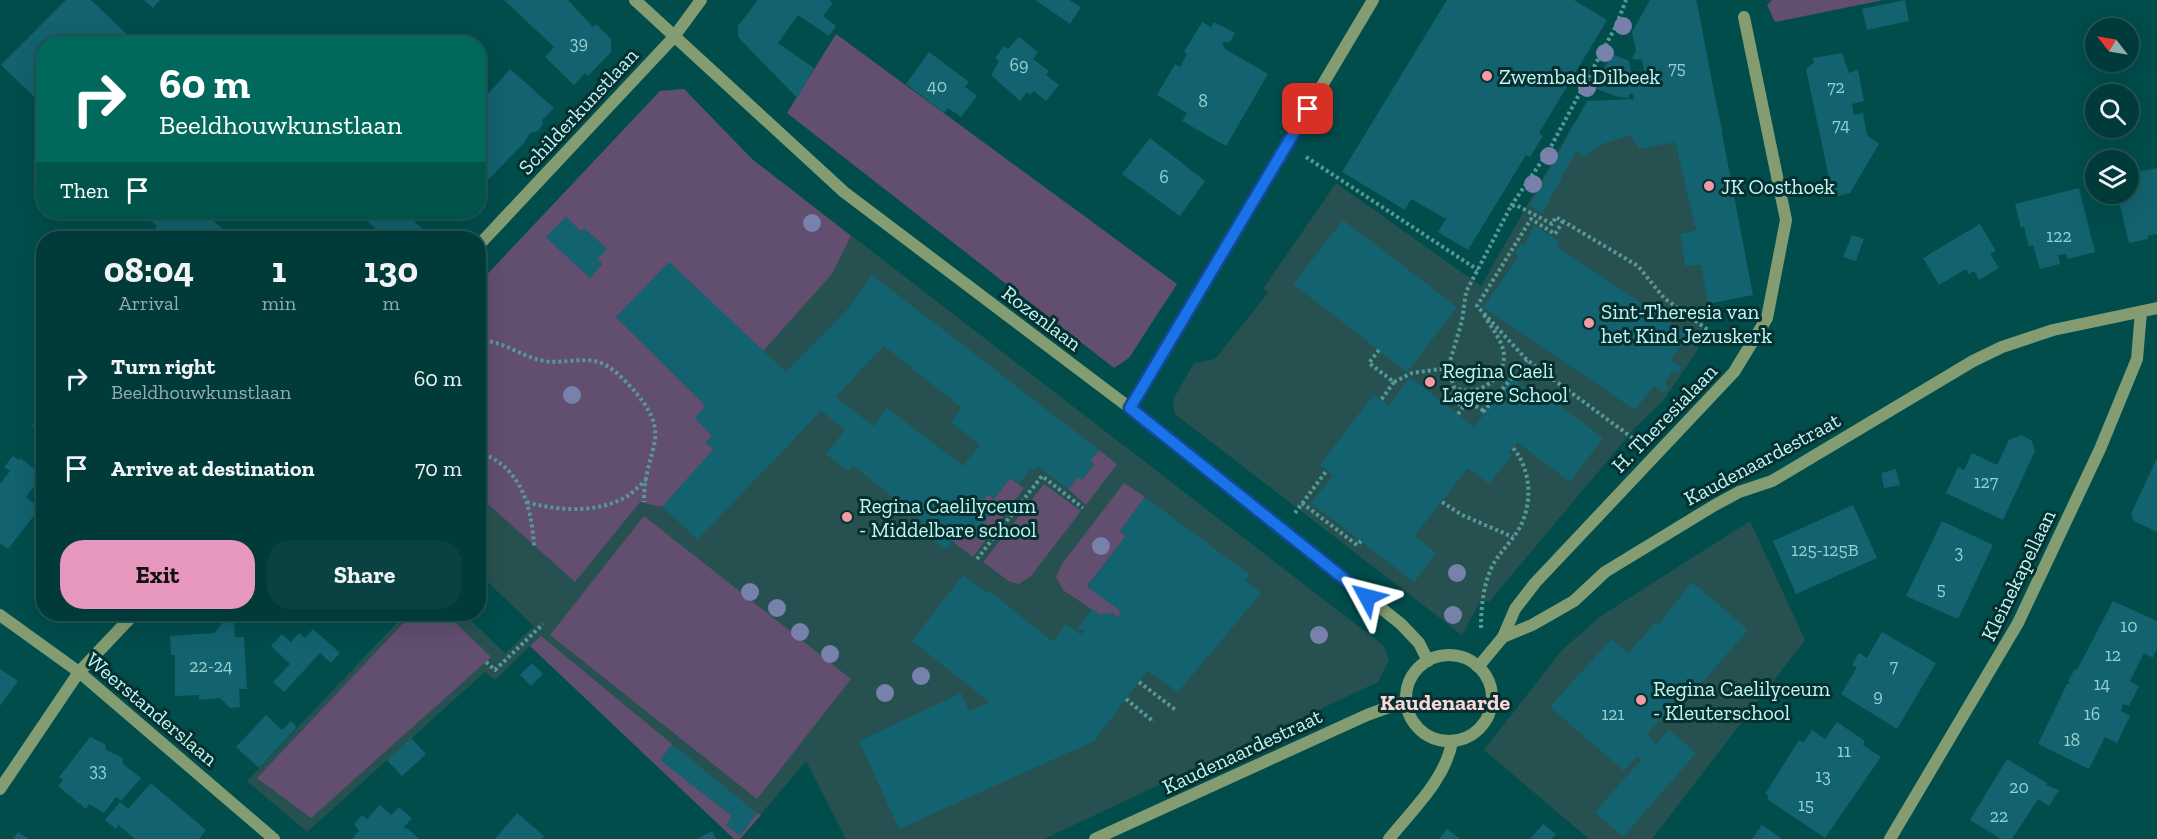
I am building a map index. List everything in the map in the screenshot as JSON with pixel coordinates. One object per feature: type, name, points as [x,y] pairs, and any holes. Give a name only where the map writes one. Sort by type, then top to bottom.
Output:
[{"type":"street","name":"Rozenlaan","points":[[634,0],[844,192],[1130,408],[1401,624],[1419,643],[1428,661]]},
{"type":"street","name":"Schilderkunstlaan","points":[[486,237],[673,38],[701,0]]},
{"type":"street","points":[[1130,408],[1373,0]]},
{"type":"street","name":"H. Theresialaan","points":[[1503,637],[1515,609],[1535,583],[1734,372],[1767,318],[1786,220],[1744,17]]},
{"type":"street","name":"Kaudenaardestraat","points":[[1478,667],[1503,637],[1532,625],[1574,601],[1605,572],[1715,505],[1739,492],[1772,481],[1973,361],[2042,333],[2157,308]]},
{"type":"street","name":"Kleinekapellaan","points":[[1890,839],[2018,623],[2100,449],[2137,359],[2141,312]]},
{"type":"street","name":"Weerstanderslaan","points":[[0,615],[79,672],[274,839]]},
{"type":"street","points":[[0,789],[79,672],[127,621]]},
{"type":"street","points":[[1458,656],[1478,667],[1486,676],[1491,689],[1492,704],[1479,730],[1466,738],[1452,742],[1432,738],[1416,726],[1409,715],[1406,701],[1411,678],[1428,661],[1437,657],[1458,656]]},
{"type":"street","name":"Kaudenaardestraat","points":[[1095,839],[1367,715],[1406,701]]},
{"type":"street","points":[[1389,839],[1442,773],[1449,758],[1452,742]]},
{"type":"path","points":[[1527,360],[1485,411],[1454,387],[1448,368],[1462,321],[1466,292],[1511,206],[1548,152],[1616,26],[1626,0]]},
{"type":"path","points":[[1287,145],[1478,270]]},
{"type":"path","points":[[1511,206],[1522,206],[1551,224],[1556,217],[1638,266],[1664,298],[1743,357]]},
{"type":"path","points":[[1462,394],[1488,385],[1502,365],[1503,350],[1478,306],[1531,219],[1555,234],[1563,221]]},
{"type":"path","points":[[1484,315],[1527,360],[1654,455]]},
{"type":"path","points":[[486,340],[544,362],[597,361],[619,374],[647,406],[655,422],[655,445],[646,480],[644,502]]},
{"type":"path","points":[[1379,350],[1369,363],[1394,382]]},
{"type":"path","points":[[1381,400],[1394,382],[1412,373],[1448,368]]},
{"type":"path","points":[[1458,414],[1463,407],[1458,403],[1462,394]]},
{"type":"path","points":[[1481,634],[1481,608],[1491,569],[1521,526],[1529,493],[1524,465],[1513,448]]},
{"type":"path","points":[[486,454],[496,458],[512,474],[527,502],[532,516],[534,546]]},
{"type":"path","points":[[1306,498],[1327,470]]},
{"type":"path","points":[[977,559],[1042,476],[1083,508]]},
{"type":"path","points":[[527,502],[558,508],[590,508],[624,498],[646,480]]},
{"type":"path","points":[[1442,502],[1462,514],[1513,537]]},
{"type":"path","points":[[1302,503],[1357,545],[1361,541]]},
{"type":"path","points":[[486,662],[495,670],[543,624]]},
{"type":"path","points":[[1139,682],[1177,711]]},
{"type":"path","points":[[1126,699],[1154,722]]},
{"type":"shaded area","points":[[1772,0],[1883,0],[1775,22],[1767,5]]},
{"type":"shaded area","points":[[836,34],[1177,284],[1129,358],[1114,368],[787,113]]},
{"type":"shaded area","name":"Regina Caelilyceum - Middelbare school","points":[[684,89],[752,159],[1384,646],[1389,660],[1378,682],[1044,839],[846,839],[806,761],[740,839],[734,839],[530,646],[495,680],[485,672],[307,832],[247,781],[398,621],[471,621],[505,653],[534,626],[486,581],[486,276],[660,91]]},
{"type":"shaded area","points":[[684,89],[752,159],[851,236],[832,274],[763,351],[670,263],[616,317],[706,406],[695,418],[712,435],[706,443],[714,449],[662,507],[640,502],[575,582],[486,502],[486,276],[660,91]],"holes":[[[566,217],[581,232],[585,229],[607,249],[597,259],[602,264],[590,278],[546,237]]]},
{"type":"shaded area","name":"Regina Caeli Lagere School","points":[[1716,101],[1723,133],[1675,142],[1696,230],[1680,234],[1685,266],[1701,265],[1708,304],[1697,351],[1663,401],[1634,429],[1489,602],[1481,600],[1462,635],[1175,414],[1173,400],[1194,363],[1215,359],[1268,293],[1263,289],[1336,183],[1481,286],[1574,123]]},
{"type":"shaded area","points":[[1099,450],[1117,464],[1086,505],[1068,489],[1078,477],[1082,480],[1094,464],[1090,461]]},
{"type":"shaded area","points":[[1010,478],[1024,488],[973,557],[952,541],[988,494],[994,499]]},
{"type":"shaded area","points":[[1124,483],[1145,497],[1120,531],[1126,536],[1087,586],[1122,612],[1117,618],[1113,613],[1100,615],[1063,590],[1056,577],[1062,564]]},
{"type":"shaded area","points":[[1044,484],[1081,511],[1031,576],[1019,584],[1010,582],[983,562]]},
{"type":"shaded area","points":[[644,516],[851,679],[757,799],[550,635]]},
{"type":"shaded area","name":"Regina Caelilyceum - Kleuterschool","points":[[1750,521],[1805,640],[1652,839],[1589,839],[1484,750],[1562,650],[1601,616]]},
{"type":"shaded area","points":[[405,621],[453,621],[491,657],[311,818],[257,778]]},
{"type":"shaded area","points":[[541,636],[672,744],[661,760],[732,816],[726,825],[740,835],[757,813],[761,815],[740,839],[734,839],[530,646]]},
{"type":"building","points":[[66,0],[91,0],[129,36],[36,36],[36,98],[1,65]]},
{"type":"building","points":[[144,0],[160,0],[153,8]]},
{"type":"building","points":[[504,0],[568,0],[593,27],[596,24],[611,39],[611,52],[588,76],[585,73],[574,85],[545,57],[554,47]]},
{"type":"building","points":[[758,0],[829,0],[833,3],[823,16],[836,26],[829,36],[798,15],[778,43],[814,68],[797,98],[738,37],[738,26]]},
{"type":"building","points":[[1035,0],[1069,0],[1081,7],[1070,24]]},
{"type":"building","name":"Zwembad Dilbeek","points":[[1447,0],[1574,0],[1607,20],[1539,133],[1543,136],[1530,157],[1526,155],[1468,250],[1438,232],[1446,219],[1411,199],[1405,210],[1342,172]]},
{"type":"building","points":[[1650,0],[1696,0],[1753,295],[1708,304],[1701,265],[1685,266],[1680,234],[1696,230],[1675,142],[1640,149],[1630,135],[1603,144],[1583,157],[1576,151],[1542,214],[1530,205],[1587,101],[1634,99],[1633,94],[1629,94],[1629,98],[1618,97],[1594,88],[1612,54],[1629,61],[1632,77],[1645,75],[1642,60],[1632,59],[1636,51],[1632,32]]},
{"type":"building","points":[[1905,0],[1909,21],[1867,30],[1862,9]]},
{"type":"building","points":[[1202,22],[1211,27],[1214,22],[1235,33],[1230,42],[1222,42],[1225,49],[1268,74],[1226,146],[1182,121],[1187,113],[1157,95],[1175,64],[1180,67],[1187,54],[1184,52]]},
{"type":"building","points":[[1019,37],[1038,52],[1033,59],[1049,71],[1046,75],[1059,85],[1046,101],[1034,91],[1030,95],[1027,92],[1020,101],[991,75],[999,61],[995,58],[1004,46],[1008,49]]},
{"type":"building","points":[[929,52],[969,82],[965,87],[977,96],[961,117],[948,108],[944,113],[906,84]]},
{"type":"building","points":[[1842,53],[1849,73],[1858,70],[1864,101],[1852,104],[1854,115],[1863,113],[1867,135],[1879,144],[1850,193],[1833,197],[1806,69],[1814,63],[1813,58]]},
{"type":"building","points":[[510,69],[554,108],[542,120],[543,124],[538,131],[530,133],[524,143],[486,182],[486,90],[489,93]]},
{"type":"building","points":[[1150,138],[1205,181],[1180,216],[1122,174]]},
{"type":"building","points":[[2157,168],[2157,234],[2148,236],[2148,239],[2129,243],[2119,204],[2139,204],[2139,172]]},
{"type":"building","points":[[2079,188],[2095,252],[2068,259],[2066,254],[2058,255],[2060,264],[2040,269],[2033,245],[2029,247],[2024,227],[2021,228],[2015,204]]},
{"type":"building","points":[[566,217],[581,232],[584,228],[607,249],[597,259],[602,263],[590,278],[546,237]]},
{"type":"building","points":[[148,219],[212,219],[224,231],[152,231],[157,226]]},
{"type":"building","points":[[365,219],[414,219],[424,231],[378,231]]},
{"type":"building","points":[[1343,220],[1457,307],[1407,372],[1293,284]]},
{"type":"building","points":[[1980,224],[1996,251],[1990,254],[1999,268],[1979,280],[1974,271],[1969,274],[1966,269],[1939,285],[1923,258]]},
{"type":"building","name":"Sint-Theresia van het Kind Jezuskerk","points":[[1534,225],[1560,242],[1556,246],[1688,335],[1671,360],[1682,367],[1678,373],[1672,372],[1665,383],[1668,388],[1664,393],[1654,386],[1635,410],[1483,307],[1519,256],[1515,253],[1521,244],[1524,246]]},
{"type":"building","points":[[1852,235],[1864,239],[1856,261],[1843,257]]},
{"type":"building","points":[[669,262],[786,372],[847,310],[872,275],[1099,450],[1090,461],[1094,464],[1082,480],[1078,477],[1068,489],[1038,467],[1034,471],[1031,468],[1019,484],[1010,478],[994,499],[988,494],[983,501],[994,509],[972,539],[961,531],[946,550],[918,529],[922,521],[853,465],[848,471],[826,454],[845,430],[821,411],[698,539],[662,507],[714,449],[706,443],[712,435],[695,418],[706,406],[616,317]],"holes":[[[884,346],[962,408],[951,422],[980,445],[963,466],[887,408],[874,426],[835,397]]]},
{"type":"building","points":[[1410,377],[1474,427],[1512,378],[1527,389],[1530,383],[1603,438],[1570,482],[1517,442],[1509,453],[1512,455],[1489,484],[1468,468],[1414,536],[1436,553],[1414,582],[1311,503],[1333,475],[1320,465],[1374,394],[1388,406]]},
{"type":"building","points":[[2022,435],[2032,441],[2035,451],[2003,520],[1946,493],[1958,467],[1964,470],[1972,453],[1997,465],[2009,440]]},
{"type":"building","points":[[13,456],[19,460],[20,458],[36,470],[36,484],[26,497],[36,505],[36,513],[8,549],[0,543],[0,484],[10,471],[4,467]]},
{"type":"building","points":[[2157,458],[2157,532],[2134,521],[2131,514]]},
{"type":"building","points":[[1896,469],[1900,485],[1884,488],[1881,473]]},
{"type":"building","points":[[1145,497],[1250,575],[1245,581],[1261,593],[1178,692],[1147,671],[1094,741],[899,829],[859,741],[961,693],[969,711],[990,702],[912,641],[963,575],[987,593],[988,590],[1053,642],[1066,624],[1081,635],[1084,631],[1078,628],[1093,609],[1100,615],[1113,613],[1117,618],[1122,612],[1087,587],[1126,536],[1120,531]]},
{"type":"building","points":[[1853,505],[1877,558],[1796,594],[1773,541]]},
{"type":"building","points":[[1942,521],[1993,545],[1958,619],[1906,596]]},
{"type":"building","points":[[1692,582],[1748,630],[1699,686],[1692,680],[1675,701],[1675,707],[1647,733],[1656,744],[1669,730],[1696,753],[1623,837],[1595,812],[1641,760],[1637,756],[1624,771],[1550,707],[1611,639],[1628,653],[1656,622],[1659,624]]},
{"type":"building","points":[[2113,601],[2157,621],[2157,648],[2153,658],[2144,653],[2130,681],[2139,686],[2129,706],[2123,704],[2121,711],[2130,716],[2117,743],[2105,737],[2089,769],[2038,744],[2067,684],[2071,683],[2068,681],[2075,669],[2077,670]]},
{"type":"building","points":[[224,621],[234,621],[235,637],[244,637],[247,689],[239,689],[240,707],[230,708],[220,698],[199,700],[199,695],[175,696],[175,655],[171,655],[170,636],[214,633]]},
{"type":"building","points":[[313,629],[340,653],[331,663],[320,653],[284,692],[273,682],[290,664],[271,646],[282,634],[291,642],[299,633],[305,638]]},
{"type":"building","points":[[1882,632],[1936,663],[1897,729],[1841,694],[1857,667],[1852,665],[1859,653],[1867,658]]},
{"type":"building","points":[[532,663],[543,674],[531,686],[520,675]]},
{"type":"building","points":[[0,669],[18,681],[0,706]]},
{"type":"building","points":[[266,715],[282,730],[291,721],[297,727],[259,768],[236,747]]},
{"type":"building","points":[[1837,722],[1865,741],[1863,745],[1881,757],[1825,838],[1767,799],[1769,796],[1765,794],[1799,740],[1804,742],[1812,730],[1825,739]]},
{"type":"building","points":[[90,737],[105,744],[106,750],[123,758],[123,764],[141,778],[121,801],[116,797],[104,813],[89,804],[86,809],[58,786],[63,780],[59,777]]},
{"type":"building","points":[[411,738],[426,754],[402,776],[387,760]]},
{"type":"building","points":[[672,744],[757,813],[740,836],[726,825],[732,816],[660,760]]},
{"type":"building","points":[[2007,759],[2047,783],[2046,785],[2059,790],[2049,806],[2038,799],[2012,839],[2001,839],[1970,820]]},
{"type":"building","points":[[151,783],[206,830],[199,839],[135,839],[118,825],[116,829],[105,820],[120,802],[128,809]]},
{"type":"building","points":[[380,805],[391,815],[399,807],[412,818],[403,828],[408,829],[419,839],[352,839],[359,831],[354,824],[362,815],[367,819]]},
{"type":"building","points":[[517,813],[544,836],[542,839],[495,839]]},
{"type":"building","points":[[1543,824],[1556,834],[1552,839],[1530,839]]},
{"type":"building","points":[[1762,825],[1782,839],[1752,839]]},
{"type":"building","points":[[1447,829],[1460,839],[1439,839]]},
{"type":"building","points":[[712,831],[716,839],[697,839]]},
{"type":"building","points":[[18,832],[29,839],[13,839]]},
{"type":"place","name":"Zwembad Dilbeek","points":[[1487,76]]},
{"type":"place","name":"JK Oosthoek","points":[[1709,186]]},
{"type":"place","name":"Sint-Theresia van het Kind Jezuskerk","points":[[1589,323]]},
{"type":"place","name":"Regina Caeli Lagere School","points":[[1430,382]]},
{"type":"place","name":"Regina Caelilyceum - Middelbare school","points":[[847,517]]},
{"type":"place","name":"Regina Caelilyceum - Kleuterschool","points":[[1641,700]]},
{"type":"district","name":"Kaudenaarde","points":[[1445,702]]},
{"type":"route","points":[[1308,109],[1130,408],[1367,597]]}]
